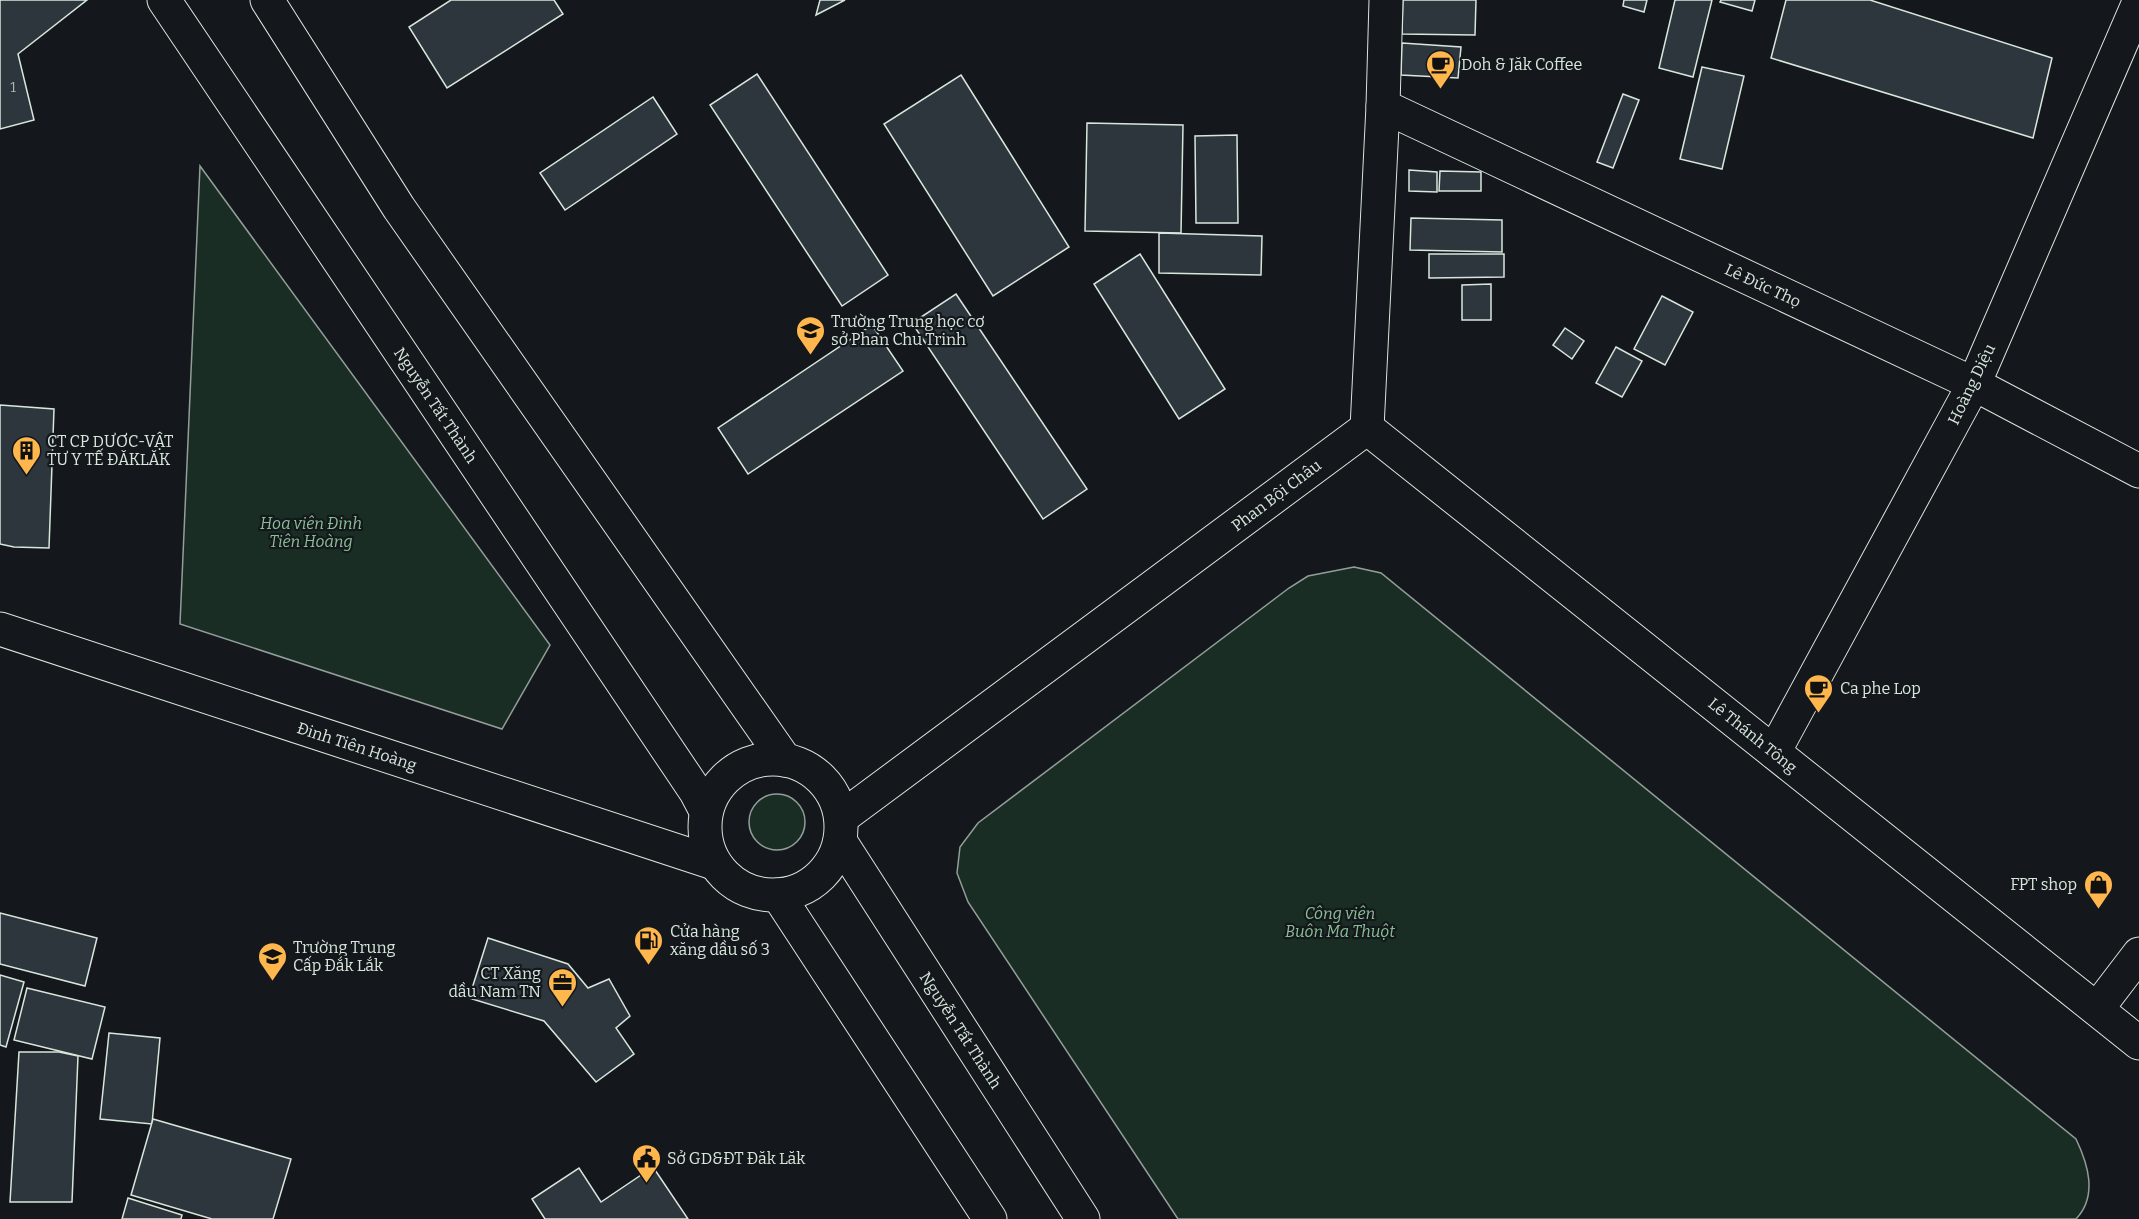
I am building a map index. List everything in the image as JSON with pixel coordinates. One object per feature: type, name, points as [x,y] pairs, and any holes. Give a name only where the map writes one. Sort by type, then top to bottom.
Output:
[{"type":"main road","name":"Nguyễn Tất Thành","points":[[164,0],[689,782],[706,812]]},
{"type":"main road","points":[[267,0],[399,208],[785,760]]},
{"type":"main road","points":[[1367,428],[1386,0]]},
{"type":"main road","name":"Hoàng Diệu","points":[[1774,752],[1974,384],[2139,2]]},
{"type":"main road","name":"Lê Đức Thọ","points":[[1383,106],[1974,384],[2139,471]]},
{"type":"main road","name":"Lê Thánh Tông","points":[[1367,428],[2139,1043]]},
{"type":"main road","name":"Phan Bội Châu","points":[[840,829],[1367,428]]},
{"type":"main road","name":"Đinh Tiên Hoàng","points":[[0,629],[714,862]]},
{"type":"main road","points":[[761,760],[785,760],[804,766],[820,778],[834,796],[840,829],[834,859],[819,877],[800,890],[778,895],[759,894],[741,888],[726,877],[714,862],[705,829],[706,812],[724,779],[739,768],[761,760]]},
{"type":"main road","name":"Nguyễn Tất Thành","points":[[840,829],[1083,1219]]},
{"type":"main road","points":[[778,895],[990,1219]]},
{"type":"main road","points":[[2097,1009],[2139,954]]},
{"type":"green space","name":"Hoa viên Đinh Tiên Hoàng","points":[[200,166],[550,645],[502,729],[180,624]]},
{"type":"green space","name":"Công viên Buôn Ma Thuột","points":[[1354,567],[1381,573],[2076,1139],[2087,1169],[2089,1190],[2083,1210],[2076,1219],[1178,1219],[968,902],[957,873],[960,847],[978,823],[1289,588],[1308,576]]},
{"type":"green space","points":[[772,794],[782,794],[797,802],[803,811],[805,822],[803,833],[797,842],[782,850],[772,850],[761,845],[754,838],[749,827],[749,817],[754,806],[761,799]]},
{"type":"building","points":[[0,0],[87,0],[18,54],[34,120],[0,129]]},
{"type":"building","points":[[451,0],[554,0],[563,14],[447,88],[409,27]]},
{"type":"building","points":[[820,0],[845,0],[816,15]]},
{"type":"building","points":[[1403,0],[1476,0],[1475,35],[1402,34]]},
{"type":"building","points":[[1624,0],[1647,0],[1644,12],[1623,6]]},
{"type":"building","points":[[1675,0],[1712,0],[1693,77],[1659,68]]},
{"type":"building","points":[[1721,0],[1755,0],[1752,11],[1720,2]]},
{"type":"building","points":[[1786,0],[1870,0],[2052,58],[2033,138],[1771,58]]},
{"type":"building","points":[[1402,43],[1461,47],[1458,78],[1401,75]]},
{"type":"building","points":[[1702,67],[1744,76],[1722,169],[1680,159]]},
{"type":"building","points":[[757,74],[888,275],[842,306],[710,105]]},
{"type":"building","points":[[961,75],[1069,247],[993,296],[884,124]]},
{"type":"building","points":[[1623,94],[1639,100],[1613,168],[1597,162]]},
{"type":"building","points":[[653,97],[677,134],[565,210],[540,173]]},
{"type":"building","points":[[1087,123],[1183,125],[1181,233],[1085,231]]},
{"type":"building","points":[[1237,135],[1238,223],[1196,223],[1195,136]]},
{"type":"building","points":[[1409,170],[1437,172],[1437,192],[1409,191]]},
{"type":"building","points":[[1440,171],[1481,172],[1481,191],[1439,191]]},
{"type":"building","points":[[1411,218],[1502,220],[1502,252],[1410,250]]},
{"type":"building","points":[[1159,233],[1262,236],[1261,275],[1159,273]]},
{"type":"building","points":[[1140,254],[1225,389],[1179,419],[1094,284]]},
{"type":"building","points":[[1429,254],[1504,254],[1504,277],[1429,278]]},
{"type":"building","points":[[1491,284],[1491,320],[1462,320],[1462,285]]},
{"type":"building","points":[[956,294],[1087,489],[1043,519],[912,323]]},
{"type":"building","points":[[1662,296],[1693,312],[1665,365],[1634,349]]},
{"type":"building","points":[[872,325],[903,371],[748,474],[718,428]]},
{"type":"building","points":[[1565,328],[1584,341],[1572,359],[1553,345]]},
{"type":"building","points":[[1616,347],[1642,361],[1622,397],[1596,383]]},
{"type":"building","name":"CT CP DƯỢC-VẬT TƯ Y TẾ ĐĂKLĂK","points":[[0,405],[54,409],[49,548],[14,547],[0,544]]},
{"type":"building","points":[[0,913],[97,938],[85,986],[0,964]]},
{"type":"building","name":"CT Xăng dầu Nam TN","points":[[488,938],[568,964],[588,988],[609,979],[630,1016],[616,1028],[634,1054],[596,1082],[544,1021],[469,998]]},
{"type":"building","points":[[0,975],[24,982],[6,1047],[0,1045]]},
{"type":"building","points":[[27,988],[105,1007],[92,1059],[14,1040]]},
{"type":"building","points":[[109,1033],[160,1038],[152,1124],[100,1119]]},
{"type":"building","points":[[19,1052],[59,1052],[78,1056],[72,1202],[10,1202]]},
{"type":"building","points":[[153,1119],[291,1159],[273,1219],[212,1219],[131,1195]]},
{"type":"building","name":"Sở GD&ĐT Đăk Lăk","points":[[653,1167],[688,1219],[545,1219],[532,1199],[579,1168],[601,1202]]},
{"type":"building","points":[[128,1198],[182,1215],[181,1219],[122,1219]]},
{"type":"place","name":"Doh & Jăk Coffee","points":[[1440,90]]},
{"type":"place","name":"Trường Trung học cơ sở Phan Chu Trinh","points":[[810,356]]},
{"type":"place","name":"CT CP DƯỢC-VẬT TƯ Y TẾ ĐĂKLĂK","points":[[26,476]]},
{"type":"place","name":"Ca phe Lop","points":[[1819,714]]},
{"type":"place","name":"FPT shop","points":[[2098,910]]},
{"type":"place","name":"Cửa hàng xăng dầu số 3","points":[[649,966]]},
{"type":"place","name":"Trường Trung Cấp Đắk Lắk","points":[[272,982]]},
{"type":"place","name":"CT Xăng dầu Nam TN","points":[[562,1008]]},
{"type":"place","name":"Sở GD&ĐT Đăk Lăk","points":[[646,1184]]}]
